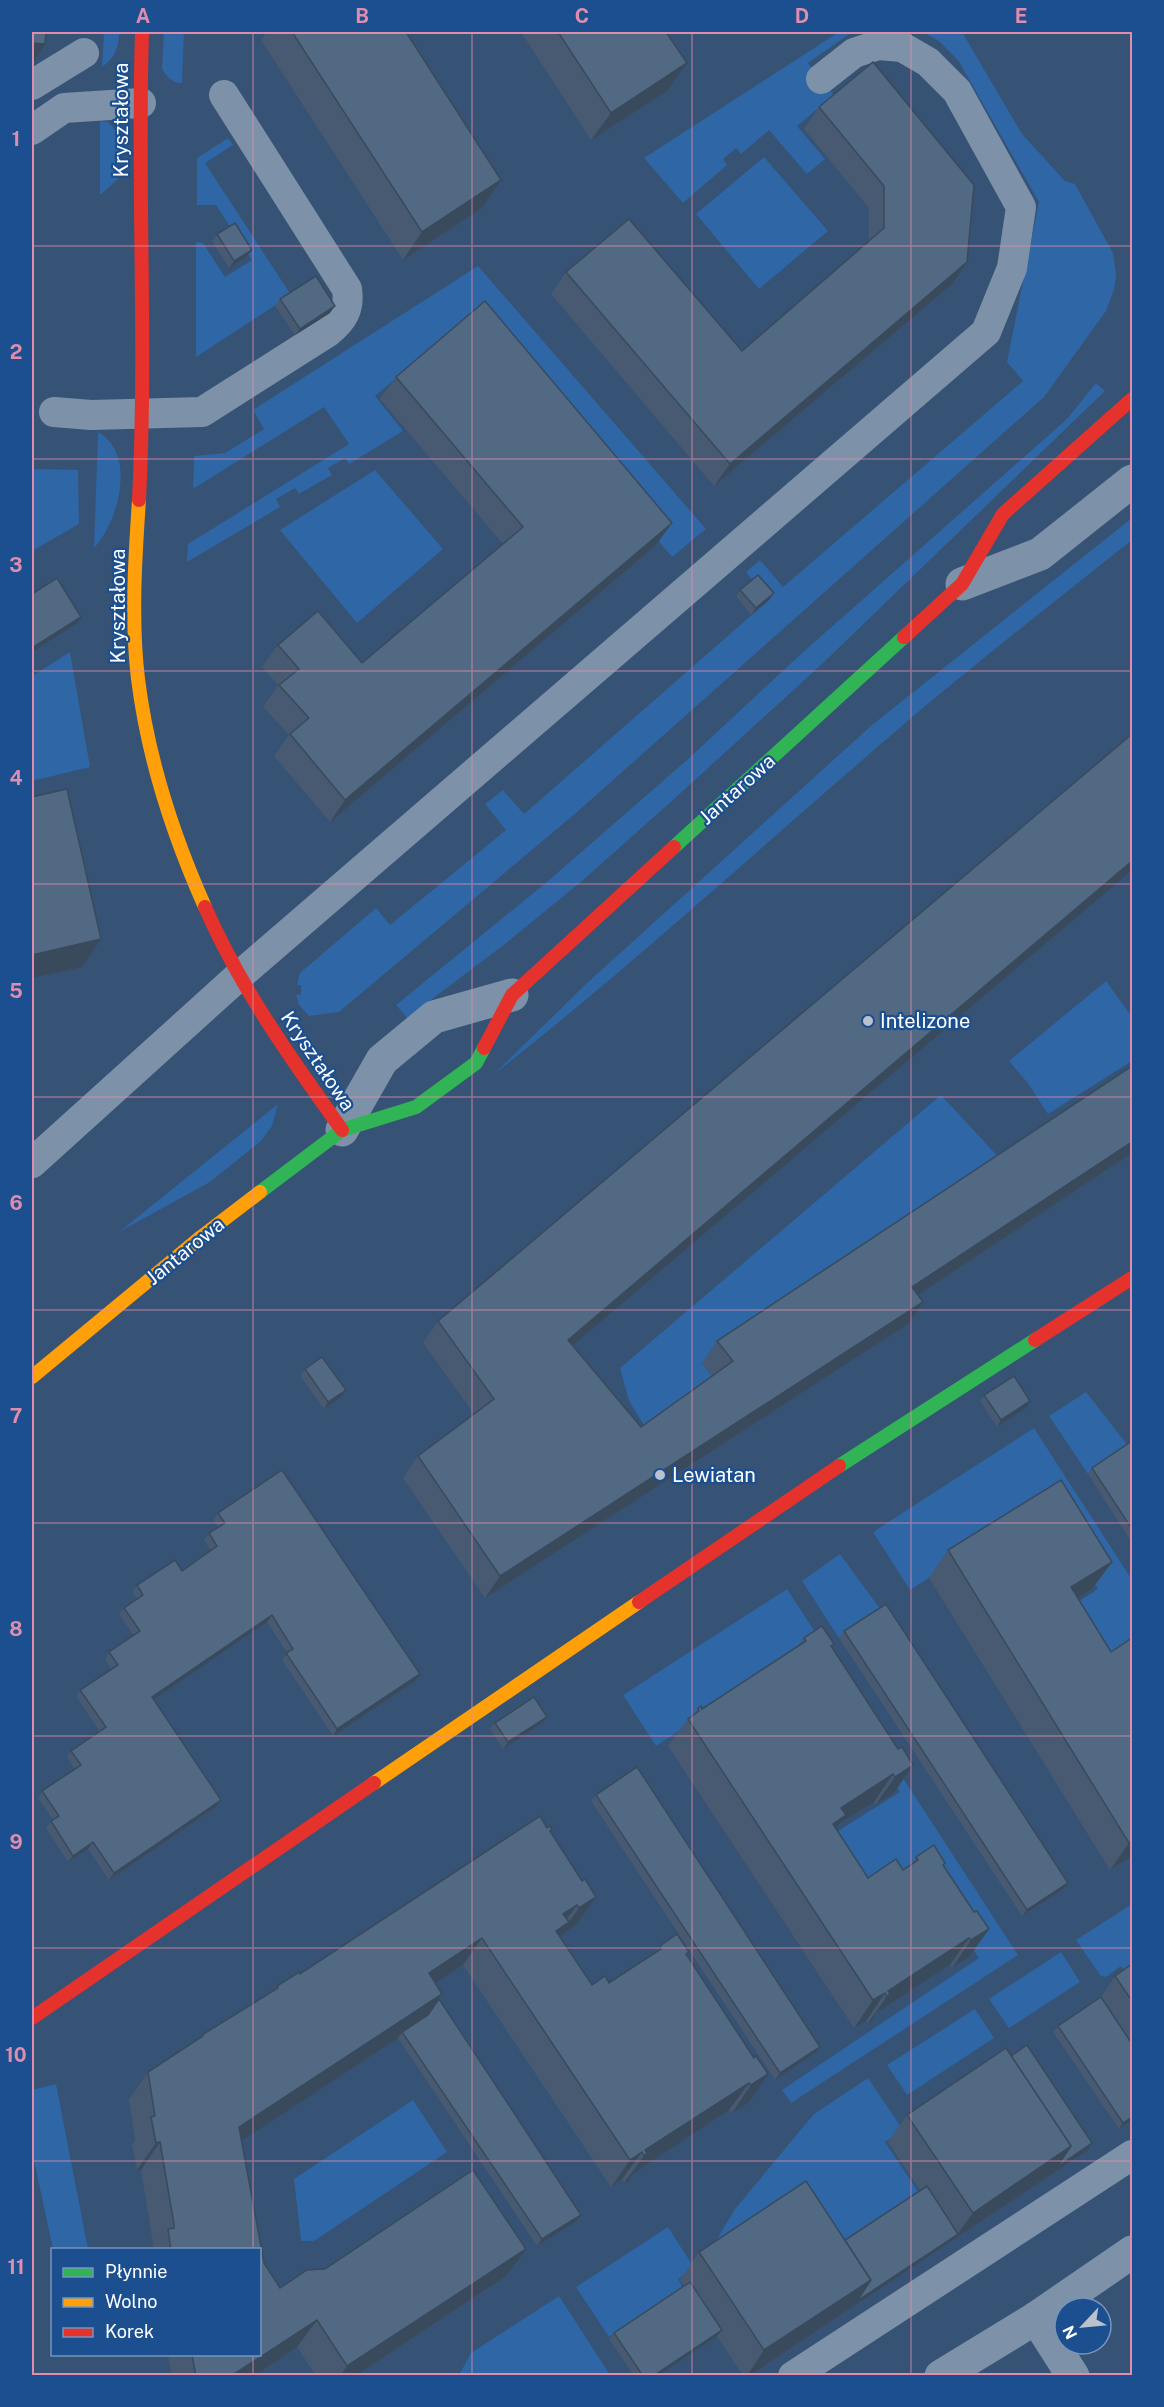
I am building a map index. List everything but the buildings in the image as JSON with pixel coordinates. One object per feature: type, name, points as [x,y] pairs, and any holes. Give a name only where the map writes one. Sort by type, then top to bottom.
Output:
[{"type":"street","name":"Kryształowa","points":[[142,32],[142,414],[134,615],[142,715],[160,793],[180,852],[206,914],[299,1072],[342,1130]]},
{"type":"street","name":"Jantarowa","points":[[32,1377],[201,1238],[342,1130],[416,1107],[476,1063],[512,995],[962,584],[1003,514],[1132,399]]},
{"type":"street","name":"Jantarowa","points":[[962,584],[1040,554],[1132,481]]},
{"type":"street","name":"Jantarowa","points":[[342,1130],[382,1060],[434,1017],[512,995]]},
{"type":"street","points":[[32,2018],[796,1494],[1132,1278]]},
{"type":"street","points":[[941,2376],[1036,2318],[1132,2252]]},
{"type":"street","points":[[1036,2318],[1073,2376]]},
{"type":"lane","points":[[32,1163],[240,975],[986,332],[1012,268],[1021,207],[957,91],[928,62],[902,46],[878,45],[854,53],[821,79]]},
{"type":"lane","points":[[32,85],[84,53]]},
{"type":"lane","points":[[54,412],[91,415],[202,412],[328,332],[346,313],[349,300],[347,289],[224,95]]},
{"type":"lane","points":[[32,130],[64,108],[141,103]]},
{"type":"lane","points":[[793,2376],[1132,2155]]},
{"type":"shaded area","points":[[104,32],[119,32],[119,37],[113,56],[102,67]]},
{"type":"shaded area","points":[[164,32],[184,32],[182,83],[170,79],[162,69]]},
{"type":"shaded area","points":[[839,32],[852,32],[808,63],[834,95],[797,126],[825,159],[807,174],[769,130],[741,154],[736,148],[723,159],[727,165],[683,203],[644,158]]},
{"type":"shaded area","points":[[923,32],[962,32],[1022,134],[1065,181],[1075,184],[1113,253],[1116,275],[1114,290],[1106,311],[1044,397],[576,813],[339,1012],[309,1016],[299,1005],[296,995],[301,994],[301,985],[297,985],[300,973],[376,908],[390,925],[506,830],[485,804],[503,790],[524,814],[769,600],[746,572],[760,560],[783,587],[1023,381],[1007,362],[1039,202],[958,60],[939,41]]},
{"type":"shaded area","points":[[100,121],[108,122],[117,132],[118,179],[100,195]]},
{"type":"shaded area","points":[[228,138],[233,145],[205,163],[291,295],[196,357],[196,242],[203,243],[225,277],[252,260],[216,205],[197,205],[197,158]]},
{"type":"shaded area","points":[[764,157],[828,231],[759,289],[696,214]]},
{"type":"shaded area","points":[[478,266],[706,529],[672,557],[469,317],[375,396],[403,431],[349,464],[345,458],[328,468],[332,475],[299,494],[295,488],[276,499],[280,507],[187,562],[188,544],[349,444],[324,407],[193,489],[194,456],[225,453],[264,429],[253,410]]},
{"type":"shaded area","points":[[1096,383],[1105,391],[821,665],[582,881],[505,944],[407,1018],[396,1005],[548,881],[687,760],[802,653],[1067,419]]},
{"type":"shaded area","points":[[98,432],[110,442],[117,456],[120,488],[111,522],[94,548]]},
{"type":"shaded area","points":[[32,469],[78,470],[79,524],[32,551]]},
{"type":"shaded area","points":[[375,470],[443,549],[357,623],[280,530]]},
{"type":"shaded area","points":[[1132,518],[1132,540],[925,706],[646,949],[493,1075],[587,983],[872,725]]},
{"type":"shaded area","points":[[70,652],[90,767],[32,781],[32,676]]},
{"type":"shaded area","points":[[1106,981],[1132,1017],[1132,1061],[1048,1114],[1027,1082],[1009,1061]]},
{"type":"shaded area","points":[[941,1095],[1004,1163],[702,1363],[717,1383],[649,1433],[629,1401],[620,1368]]},
{"type":"shaded area","points":[[278,1104],[272,1126],[261,1141],[210,1182],[119,1232]]},
{"type":"shaded area","points":[[1086,1392],[1129,1447],[1088,1474],[1049,1416]]},
{"type":"shaded area","points":[[1034,1428],[1132,1580],[1132,1648],[1093,1674],[1056,1616],[1098,1589],[1043,1504],[910,1590],[873,1532]]},
{"type":"shaded area","points":[[840,1554],[881,1610],[839,1638],[802,1581]]},
{"type":"shaded area","points":[[787,1589],[832,1658],[834,1672],[1018,1955],[791,2103],[782,2090],[979,1958],[916,1866],[861,1889],[827,1838],[900,1792],[805,1647],[656,1746],[623,1695]]},
{"type":"shaded area","points":[[1132,1904],[1132,1976],[1130,1978],[1121,1966],[1106,1977],[1100,1975],[1076,1940]]},
{"type":"shaded area","points":[[1061,1952],[1080,1982],[1009,2028],[989,1999]]},
{"type":"shaded area","points":[[975,2009],[994,2038],[907,2095],[887,2065]]},
{"type":"shaded area","points":[[868,2078],[903,2130],[885,2142],[919,2193],[821,2257],[708,2254],[735,2209],[814,2114]]},
{"type":"shaded area","points":[[56,2084],[88,2248],[53,2248],[32,2151],[32,2090]]},
{"type":"shaded area","points":[[413,2100],[447,2152],[314,2241],[301,2241],[294,2179]]},
{"type":"shaded area","points":[[668,2227],[694,2268],[678,2279],[683,2288],[609,2337],[576,2287]]},
{"type":"shaded area","points":[[559,2296],[610,2375],[459,2375],[471,2353]]},
{"type":"traffic: fast","points":[[674,847],[904,637]]},
{"type":"traffic: fast","points":[[260,1192],[342,1130],[416,1107],[476,1063],[484,1048]]},
{"type":"traffic: fast","points":[[839,1466],[1035,1340]]},
{"type":"traffic: slow","points":[[139,500],[134,612],[142,709],[163,795],[182,851],[205,907]]},
{"type":"traffic: slow","points":[[32,1377],[201,1237],[260,1192]]},
{"type":"traffic: slow","points":[[374,1783],[639,1602]]},
{"type":"traffic: jam","points":[[139,500],[142,383],[142,32]]},
{"type":"traffic: jam","points":[[904,637],[962,584],[1003,514],[1132,399]]},
{"type":"traffic: jam","points":[[484,1048],[512,995],[674,847]]},
{"type":"traffic: jam","points":[[205,907],[250,994],[285,1049],[342,1130]]},
{"type":"traffic: jam","points":[[1035,1340],[1132,1278]]},
{"type":"traffic: jam","points":[[639,1602],[839,1466]]},
{"type":"traffic: jam","points":[[32,2018],[374,1783]]},
{"type":"place","name":"Intelizone","points":[[868,1021]]},
{"type":"place","name":"Lewiatan","points":[[660,1475]]}]
